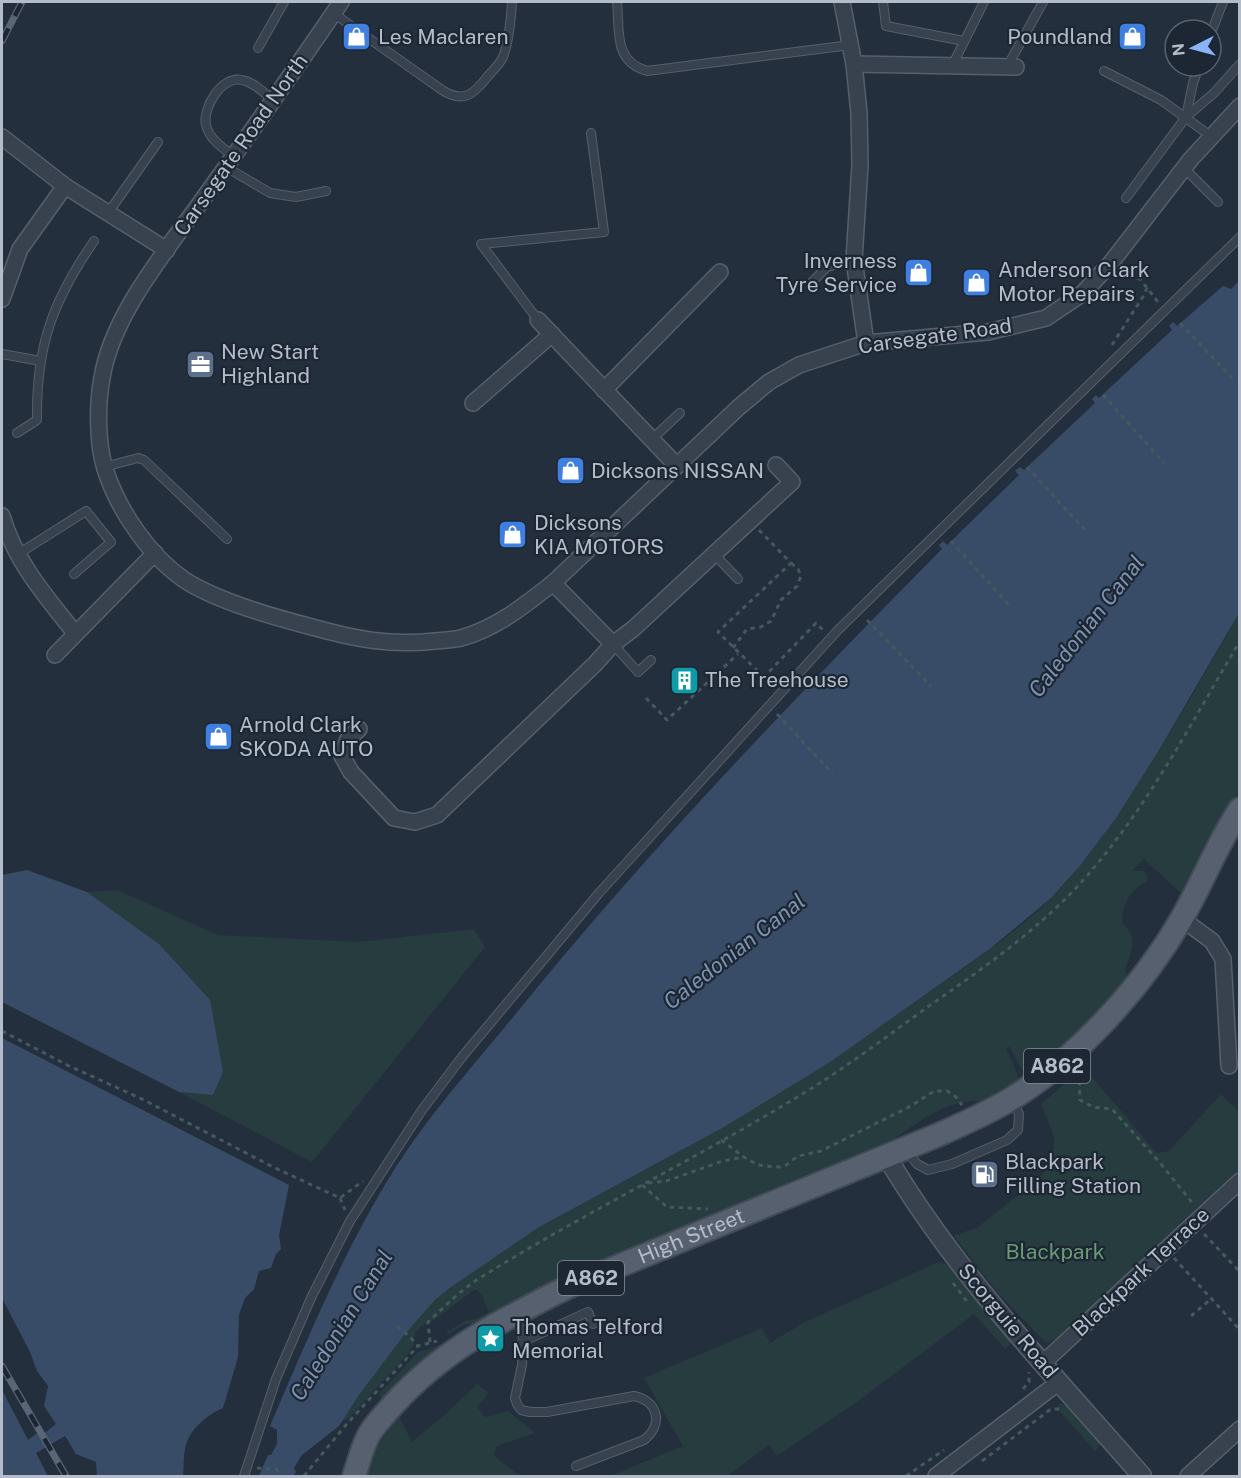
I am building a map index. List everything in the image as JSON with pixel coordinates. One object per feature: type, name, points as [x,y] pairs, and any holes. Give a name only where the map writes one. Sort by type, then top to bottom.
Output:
[{"type":"main road","name":"A862","points":[[896,1153],[970,1121],[1012,1098],[1039,1080],[1077,1047],[1125,997],[1163,948],[1182,919],[1210,861],[1239,809]]},
{"type":"main road","name":"High Street","points":[[354,1476],[370,1433],[407,1389],[471,1338],[512,1314],[570,1286],[896,1153]]},
{"type":"street","points":[[842,2],[854,64],[859,113],[860,165],[855,260],[866,343]]},
{"type":"street","name":"Carsegate Road North","points":[[140,288],[337,8]]},
{"type":"street","points":[[854,64],[1012,67]]},
{"type":"street","name":"Carsegate Road","points":[[140,288],[115,335],[102,377],[99,420],[104,467],[131,522],[155,553],[186,580],[226,599],[277,618],[355,639],[392,644],[460,638],[495,624],[521,608],[553,583],[769,382],[799,366],[866,343],[988,332],[1046,318],[1083,293],[1110,264],[1184,168],[1239,106]]},
{"type":"street","points":[[2,137],[65,186],[167,250]]},
{"type":"street","points":[[2,299],[20,249],[65,186]]},
{"type":"street","points":[[604,390],[720,272]]},
{"type":"street","points":[[538,320],[677,466]]},
{"type":"street","points":[[473,403],[552,334]]},
{"type":"street","points":[[359,729],[348,739],[342,756],[351,772],[394,819],[415,822],[438,815],[613,644],[633,629],[792,482],[776,465]]},
{"type":"street","points":[[2,516],[6,533],[33,580],[75,633]]},
{"type":"street","points":[[55,655],[155,553]]},
{"type":"street","points":[[553,583],[613,644]]},
{"type":"street","points":[[1182,919],[1212,941],[1223,959],[1228,1066]]},
{"type":"street","name":"Scorguie Road","points":[[896,1153],[907,1192],[1034,1364],[1059,1382],[1142,1476]]},
{"type":"street","name":"Blackpark Terrace","points":[[1034,1364],[1199,1220],[1239,1181]]},
{"type":"street","points":[[936,1476],[1059,1382]]},
{"type":"street","points":[[1188,1476],[1239,1429]]},
{"type":"lane","points":[[258,48],[284,2]]},
{"type":"lane","points":[[337,8],[442,90],[453,97],[462,97],[475,93],[502,59],[511,19],[512,2]]},
{"type":"lane","points":[[617,2],[621,49],[626,59],[635,68],[647,71],[850,45]]},
{"type":"lane","points":[[883,2],[886,26],[964,41]]},
{"type":"lane","points":[[952,66],[984,2]]},
{"type":"lane","points":[[1012,67],[1043,2]]},
{"type":"lane","points":[[1216,18],[1222,2]]},
{"type":"lane","points":[[1126,198],[1186,117],[1214,93],[1239,64]]},
{"type":"lane","points":[[1104,71],[1161,100],[1212,137]]},
{"type":"lane","points":[[1186,117],[1195,78]]},
{"type":"lane","points":[[273,100],[257,87],[240,79],[231,80],[223,86],[209,105],[206,126],[230,161],[270,193],[296,196],[326,191]]},
{"type":"lane","points":[[538,320],[481,244],[604,232],[591,133]]},
{"type":"lane","points":[[108,213],[158,142]]},
{"type":"lane","points":[[1184,168],[1218,202]]},
{"type":"lane","points":[[244,1476],[249,1468],[276,1379],[311,1298],[350,1221],[422,1110],[462,1057],[598,893],[838,630],[1239,237]]},
{"type":"lane","points":[[17,434],[37,420],[37,390],[45,336],[60,297],[75,268],[93,241]]},
{"type":"lane","points":[[811,283],[827,267],[855,260]]},
{"type":"lane","points":[[2,354],[41,361]]},
{"type":"lane","points":[[652,440],[680,412]]},
{"type":"lane","points":[[104,467],[138,458],[144,460],[227,539]]},
{"type":"lane","points":[[18,554],[86,511],[111,542],[74,574]]},
{"type":"lane","points":[[714,554],[738,579]]},
{"type":"lane","points":[[613,644],[638,672],[651,660]]},
{"type":"lane","points":[[896,1153],[928,1170],[952,1164],[1007,1140],[1018,1131],[1019,1114],[1012,1098]]},
{"type":"lane","points":[[522,1342],[588,1312],[593,1324]]},
{"type":"lane","points":[[512,1314],[521,1330],[522,1365],[515,1398],[521,1410],[547,1412],[634,1396],[642,1397],[650,1403],[657,1419],[653,1433],[644,1440],[576,1466]]},
{"type":"path","points":[[1110,264],[1124,276],[1140,279],[1160,304]]},
{"type":"path","points":[[1102,372],[1103,362],[1147,288]]},
{"type":"path","points":[[1180,323],[1232,378]]},
{"type":"path","points":[[1103,395],[1164,463]]},
{"type":"path","points":[[1027,467],[1086,531]]},
{"type":"path","points":[[733,648],[747,629],[761,627],[771,621],[785,594],[797,586],[801,576],[798,570],[750,520]]},
{"type":"path","points":[[951,541],[1011,606]]},
{"type":"path","points":[[791,563],[718,632],[764,679],[816,623],[823,630],[816,638]]},
{"type":"path","points":[[867,620],[931,686]]},
{"type":"path","points":[[430,1342],[428,1322],[475,1281],[528,1248],[694,1158],[800,1096],[1010,949],[1050,914],[1116,842],[1171,757],[1239,641]]},
{"type":"path","points":[[646,698],[667,720],[738,654]]},
{"type":"path","points":[[776,714],[833,774]]},
{"type":"path","points":[[2,1031],[67,1065],[142,1099],[273,1167],[340,1198],[365,1179]]},
{"type":"path","points":[[1077,1047],[1080,1100],[1092,1107],[1112,1109],[1161,1164],[1199,1220],[1239,1272]]},
{"type":"path","points":[[722,1140],[744,1157],[763,1166],[780,1167],[798,1156],[821,1151],[911,1107],[934,1091],[947,1091],[956,1097],[970,1121]]},
{"type":"path","points":[[647,1182],[654,1184],[666,1181],[723,1161],[744,1157]]},
{"type":"path","points":[[642,1185],[667,1207],[711,1210],[720,1224]]},
{"type":"path","points":[[1166,1249],[1239,1330]]},
{"type":"path","points":[[951,1280],[964,1299],[976,1309]]},
{"type":"path","points":[[1191,1316],[1211,1299]]},
{"type":"path","points":[[304,1476],[345,1426],[417,1347],[397,1326]]},
{"type":"path","points":[[1017,1394],[1029,1382],[1029,1372],[1034,1364]]},
{"type":"path","points":[[980,1463],[1051,1409],[1059,1408],[1065,1412]]},
{"type":"path","points":[[906,1476],[949,1446]]},
{"type":"path","points":[[249,1468],[276,1469],[282,1476]]},
{"type":"green space","points":[[1239,613],[1239,791],[1212,834],[1184,896],[1144,859],[1132,871],[1144,871],[1147,882],[1136,888],[1123,911],[1123,924],[1128,929],[1132,940],[1125,970],[1129,978],[1094,1019],[1032,1073],[1022,1070],[1010,1047],[1006,1048],[1017,1073],[1017,1082],[985,1102],[971,1101],[944,1108],[918,1122],[883,1147],[477,1324],[466,1324],[447,1335],[447,1332],[465,1321],[489,1312],[481,1294],[474,1290],[436,1319],[420,1327],[415,1333],[413,1346],[408,1354],[348,1419],[342,1421],[386,1357],[411,1326],[437,1299],[462,1278],[515,1241],[694,1143],[799,1080],[965,967],[1039,910],[1077,869],[1121,809],[1204,676]]},
{"type":"green space","points":[[117,890],[218,935],[359,942],[474,929],[485,947],[312,1162],[179,1092],[212,1094],[159,944],[87,892]]},
{"type":"green space","name":"Blackpark","points":[[1084,1068],[1157,1153],[1169,1151],[1221,1094],[1239,1112],[1239,1171],[1075,1326],[1046,1343],[998,1293],[954,1236],[978,1227],[1053,1164],[1054,1136],[1041,1104]]},
{"type":"green space","points":[[939,1262],[948,1265],[1011,1340],[1005,1349],[974,1314],[858,1401],[777,1456],[769,1445],[727,1476],[610,1476],[683,1446],[644,1378],[762,1328],[770,1343],[805,1322]]},
{"type":"green space","points":[[447,1343],[384,1401],[379,1396],[418,1352]]},
{"type":"green space","points":[[477,1384],[489,1393],[477,1407],[485,1417],[508,1411],[535,1433],[497,1446],[494,1454],[520,1476],[366,1476],[379,1444],[398,1415],[412,1442]]},
{"type":"green space","points":[[1060,1403],[1071,1408],[1101,1443],[1095,1451],[1057,1408]]},
{"type":"water","name":"Caledonian Canal","points":[[1239,281],[1239,613],[1159,750],[1116,818],[1079,867],[1051,898],[991,948],[830,1062],[724,1127],[539,1227],[451,1287],[435,1300],[404,1335],[339,1426],[302,1455],[294,1468],[296,1472],[293,1476],[259,1476],[268,1455],[271,1455],[277,1444],[277,1430],[270,1426],[343,1263],[394,1170],[422,1129],[454,1089],[568,950],[671,832],[832,661],[942,549],[939,545],[943,541],[947,545],[1019,475],[1015,471],[1020,467],[1024,470],[1095,403],[1092,399],[1096,395],[1099,398],[1172,330],[1169,326],[1173,322],[1177,326],[1223,286],[1231,289]]},
{"type":"water","points":[[27,870],[87,892],[159,944],[210,1000],[223,1072],[213,1095],[179,1092],[2,1002],[2,875]]},
{"type":"water","points":[[2,1038],[289,1185],[279,1235],[281,1249],[276,1254],[271,1268],[259,1271],[254,1289],[245,1298],[239,1315],[238,1357],[223,1408],[202,1422],[189,1436],[185,1450],[183,1476],[97,1476],[96,1462],[76,1454],[65,1436],[36,1453],[48,1476],[2,1476],[2,1390],[28,1440],[37,1433],[40,1437],[56,1424],[44,1406],[48,1386],[37,1371],[30,1352],[2,1298]]},
{"type":"railway","points":[[2,41],[22,2]]},
{"type":"railway","points":[[2,1366],[66,1476]]},
{"type":"place","name":"Les Maclaren","points":[[357,37]]},
{"type":"place","name":"Poundland","points":[[1133,37]]},
{"type":"place","name":"Inverness Tyre Service","points":[[918,273]]},
{"type":"place","name":"Anderson Clark Motor Repairs","points":[[977,282]]},
{"type":"place","name":"New Start Highland","points":[[200,364]]},
{"type":"place","name":"Dicksons NISSAN","points":[[570,471]]},
{"type":"place","name":"Dicksons KIA MOTORS","points":[[513,535]]},
{"type":"place","name":"The Treehouse","points":[[684,680]]},
{"type":"place","name":"Arnold Clark SKODA AUTO","points":[[218,737]]},
{"type":"place","name":"Blackpark Filling Station","points":[[984,1174]]},
{"type":"place","name":"Thomas Telford Memorial","points":[[491,1339]]}]
